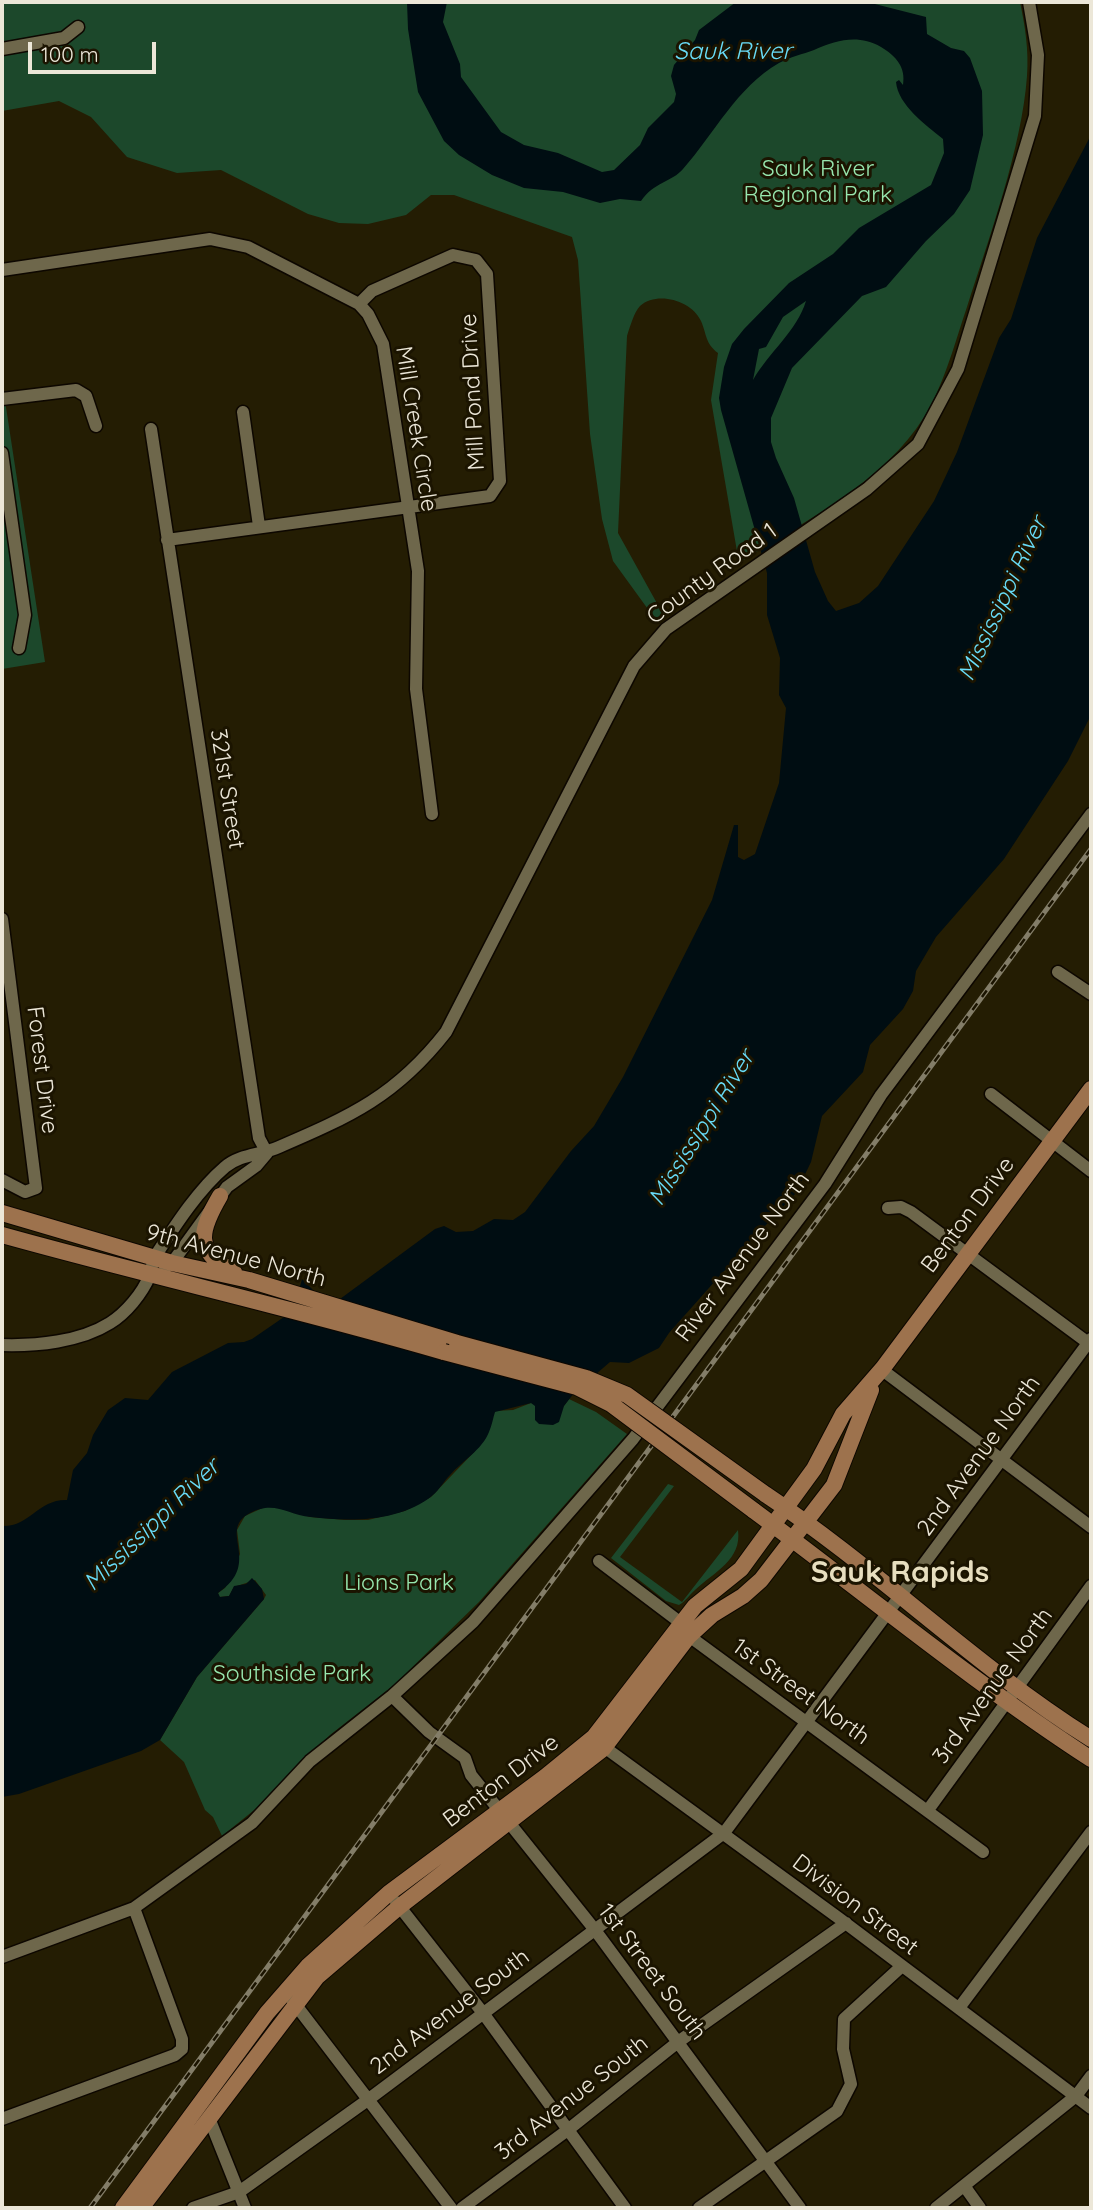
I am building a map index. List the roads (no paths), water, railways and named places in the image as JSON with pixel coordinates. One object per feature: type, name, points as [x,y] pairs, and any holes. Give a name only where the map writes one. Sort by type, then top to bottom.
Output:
[{"type":"main road","name":"Benton Drive","points":[[141,2208],[209,2118],[290,1998],[504,1817],[599,1743],[685,1630],[704,1598],[741,1569],[814,1469],[843,1414],[881,1369],[1091,1089]]},
{"type":"main road","points":[[220,1196],[203,1230],[207,1254],[258,1289]]},
{"type":"main road","name":"9th Avenue North","points":[[2,1213],[451,1347]]},
{"type":"main road","name":"9th Avenue North","points":[[2,1235],[149,1276],[258,1289]]},
{"type":"main road","points":[[451,1347],[586,1378],[627,1395],[785,1507],[902,1596],[1012,1695],[1091,1759]]},
{"type":"main road","points":[[451,1347],[577,1387],[611,1404],[890,1611],[1012,1695],[1091,1739]]},
{"type":"main road","name":"Benton Drive","points":[[685,1630],[753,1588],[806,1523],[840,1475],[859,1416],[881,1369]]},
{"type":"main road","name":"Benton Drive","points":[[123,2208],[332,1941],[389,1893],[504,1817]]},
{"type":"main road","points":[[152,2192],[157,2208]]},
{"type":"street","name":"County Road 1","points":[[154,1258],[227,1165],[250,1154],[267,1153],[350,1116],[387,1092],[420,1065],[446,1032],[634,666],[666,629],[867,489],[918,444],[958,369],[1035,116],[1038,55],[1029,2]]},
{"type":"street","points":[[2,49],[64,38],[78,27]]},
{"type":"street","points":[[2,270],[210,239],[248,247],[359,304]]},
{"type":"street","name":"Mill Pond Drive","points":[[167,540],[490,496],[500,481],[487,274],[476,260],[453,255],[372,291],[359,304]]},
{"type":"street","name":"Mill Creek Circle","points":[[359,304],[368,314],[383,344],[418,571],[416,689],[432,814]]},
{"type":"street","points":[[2,399],[76,390],[86,396],[96,426]]},
{"type":"street","points":[[243,412],[259,526]]},
{"type":"street","name":"321st Street","points":[[152,429],[259,1138],[267,1153]]},
{"type":"street","points":[[2,453],[25,615],[19,648]]},
{"type":"street","name":"River Avenue North","points":[[2,1957],[134,1908],[252,1823],[310,1761],[392,1696],[472,1622],[633,1439],[825,1184],[881,1095],[1091,814]]},
{"type":"street","name":"Forest Drive","points":[[2,919],[8,1028],[36,1188],[25,1192],[2,1180]]},
{"type":"street","points":[[1058,972],[1091,994]]},
{"type":"street","points":[[991,1094],[1091,1171]]},
{"type":"street","name":"County Road 1","points":[[172,1264],[220,1196],[236,1179],[256,1166],[267,1153]]},
{"type":"street","points":[[888,1208],[901,1207],[911,1212],[1090,1343]]},
{"type":"street","points":[[2,1345],[85,1335],[110,1324],[130,1306],[149,1276],[154,1258]]},
{"type":"street","points":[[149,1276],[172,1264]]},
{"type":"street","name":"2nd Avenue North","points":[[724,1833],[1090,1343]]},
{"type":"street","points":[[881,1369],[1091,1527]]},
{"type":"street","name":"1st Street North","points":[[599,1561],[807,1723],[983,1852]]},
{"type":"street","name":"3rd Avenue North","points":[[928,1810],[1091,1586]]},
{"type":"street","name":"1st Street South","points":[[392,1696],[422,1735],[461,1764],[468,1764],[471,1775],[595,1930],[800,2208]]},
{"type":"street","name":"Division Street","points":[[599,1743],[846,1923],[1091,2108]]},
{"type":"street","points":[[958,2008],[1091,1832]]},
{"type":"street","name":"2nd Avenue South","points":[[193,2208],[239,2192],[369,2099],[724,1833]]},
{"type":"street","points":[[389,1893],[483,2013],[625,2208]]},
{"type":"street","points":[[2,2119],[175,2055],[182,2049],[182,2039],[134,1908]]},
{"type":"street","name":"3rd Avenue South","points":[[462,2208],[569,2129],[678,2042],[846,1923]]},
{"type":"street","points":[[699,2208],[837,2111],[851,2084],[843,2049],[844,2019],[902,1966]]},
{"type":"street","points":[[290,1998],[450,2208]]},
{"type":"street","points":[[936,2208],[1076,2096],[1091,2076]]},
{"type":"street","points":[[209,2118],[245,2208]]},
{"type":"street","points":[[965,2187],[980,2208]]},
{"type":"water","points":[[407,2],[447,2],[443,22],[460,64],[461,77],[501,132],[524,145],[558,153],[602,172],[614,170],[640,145],[648,128],[674,102],[676,94],[671,76],[674,65],[695,40],[699,30],[736,2],[867,2],[926,17],[927,34],[951,48],[964,51],[970,58],[982,91],[983,135],[970,190],[954,214],[886,287],[862,296],[792,368],[771,418],[771,442],[776,458],[794,498],[815,572],[828,601],[836,611],[859,603],[878,586],[934,501],[957,452],[999,338],[1011,319],[1037,238],[1091,135],[1091,715],[1068,761],[1004,859],[936,937],[916,971],[913,991],[903,1009],[870,1045],[863,1072],[822,1116],[811,1162],[796,1193],[749,1243],[737,1263],[724,1271],[669,1333],[659,1348],[629,1363],[610,1362],[574,1393],[564,1406],[559,1422],[553,1425],[539,1424],[535,1420],[535,1406],[531,1403],[495,1412],[489,1432],[477,1450],[433,1495],[406,1511],[358,1519],[303,1516],[274,1508],[250,1513],[241,1520],[237,1529],[238,1570],[218,1593],[220,1597],[229,1596],[234,1586],[246,1584],[252,1578],[262,1589],[264,1599],[197,1677],[160,1740],[141,1751],[19,1794],[2,1797],[2,1526],[20,1522],[49,1504],[67,1500],[73,1470],[87,1453],[93,1435],[108,1410],[125,1398],[148,1400],[172,1372],[228,1343],[252,1339],[284,1317],[297,1298],[302,1279],[315,1292],[340,1299],[435,1229],[444,1226],[456,1232],[473,1231],[494,1219],[513,1220],[525,1212],[571,1151],[594,1126],[623,1077],[712,900],[734,825],[738,825],[738,857],[744,860],[755,854],[779,783],[786,708],[779,695],[780,658],[767,615],[767,573],[721,410],[719,398],[724,367],[732,344],[789,283],[833,254],[859,228],[931,185],[944,153],[943,139],[914,114],[902,99],[896,82],[899,80],[903,85],[903,73],[895,58],[872,43],[848,40],[831,43],[788,59],[764,73],[738,98],[683,169],[641,201],[620,199],[600,203],[563,192],[524,188],[492,175],[459,155],[444,141],[418,92],[408,29]],"holes":[[[806,301],[789,332],[753,380],[759,349],[766,347],[783,317]]]},
{"type":"railway","points":[[90,2208],[1091,849]]},
{"type":"district","name":"Sauk Rapids","points":[[900,1573]]},
{"type":"water label","name":"Sauk River","points":[[733,52]]},
{"type":"water label","name":"Mississippi River","points":[[1003,599]]},
{"type":"water label","name":"Mississippi River","points":[[702,1128]]},
{"type":"water label","name":"Mississippi River","points":[[152,1525]]},
{"type":"park label","name":"Sauk River Regional Park","points":[[818,182]]},
{"type":"park label","name":"Lions Park","points":[[399,1583]]},
{"type":"park label","name":"Southside Park","points":[[292,1674]]}]
